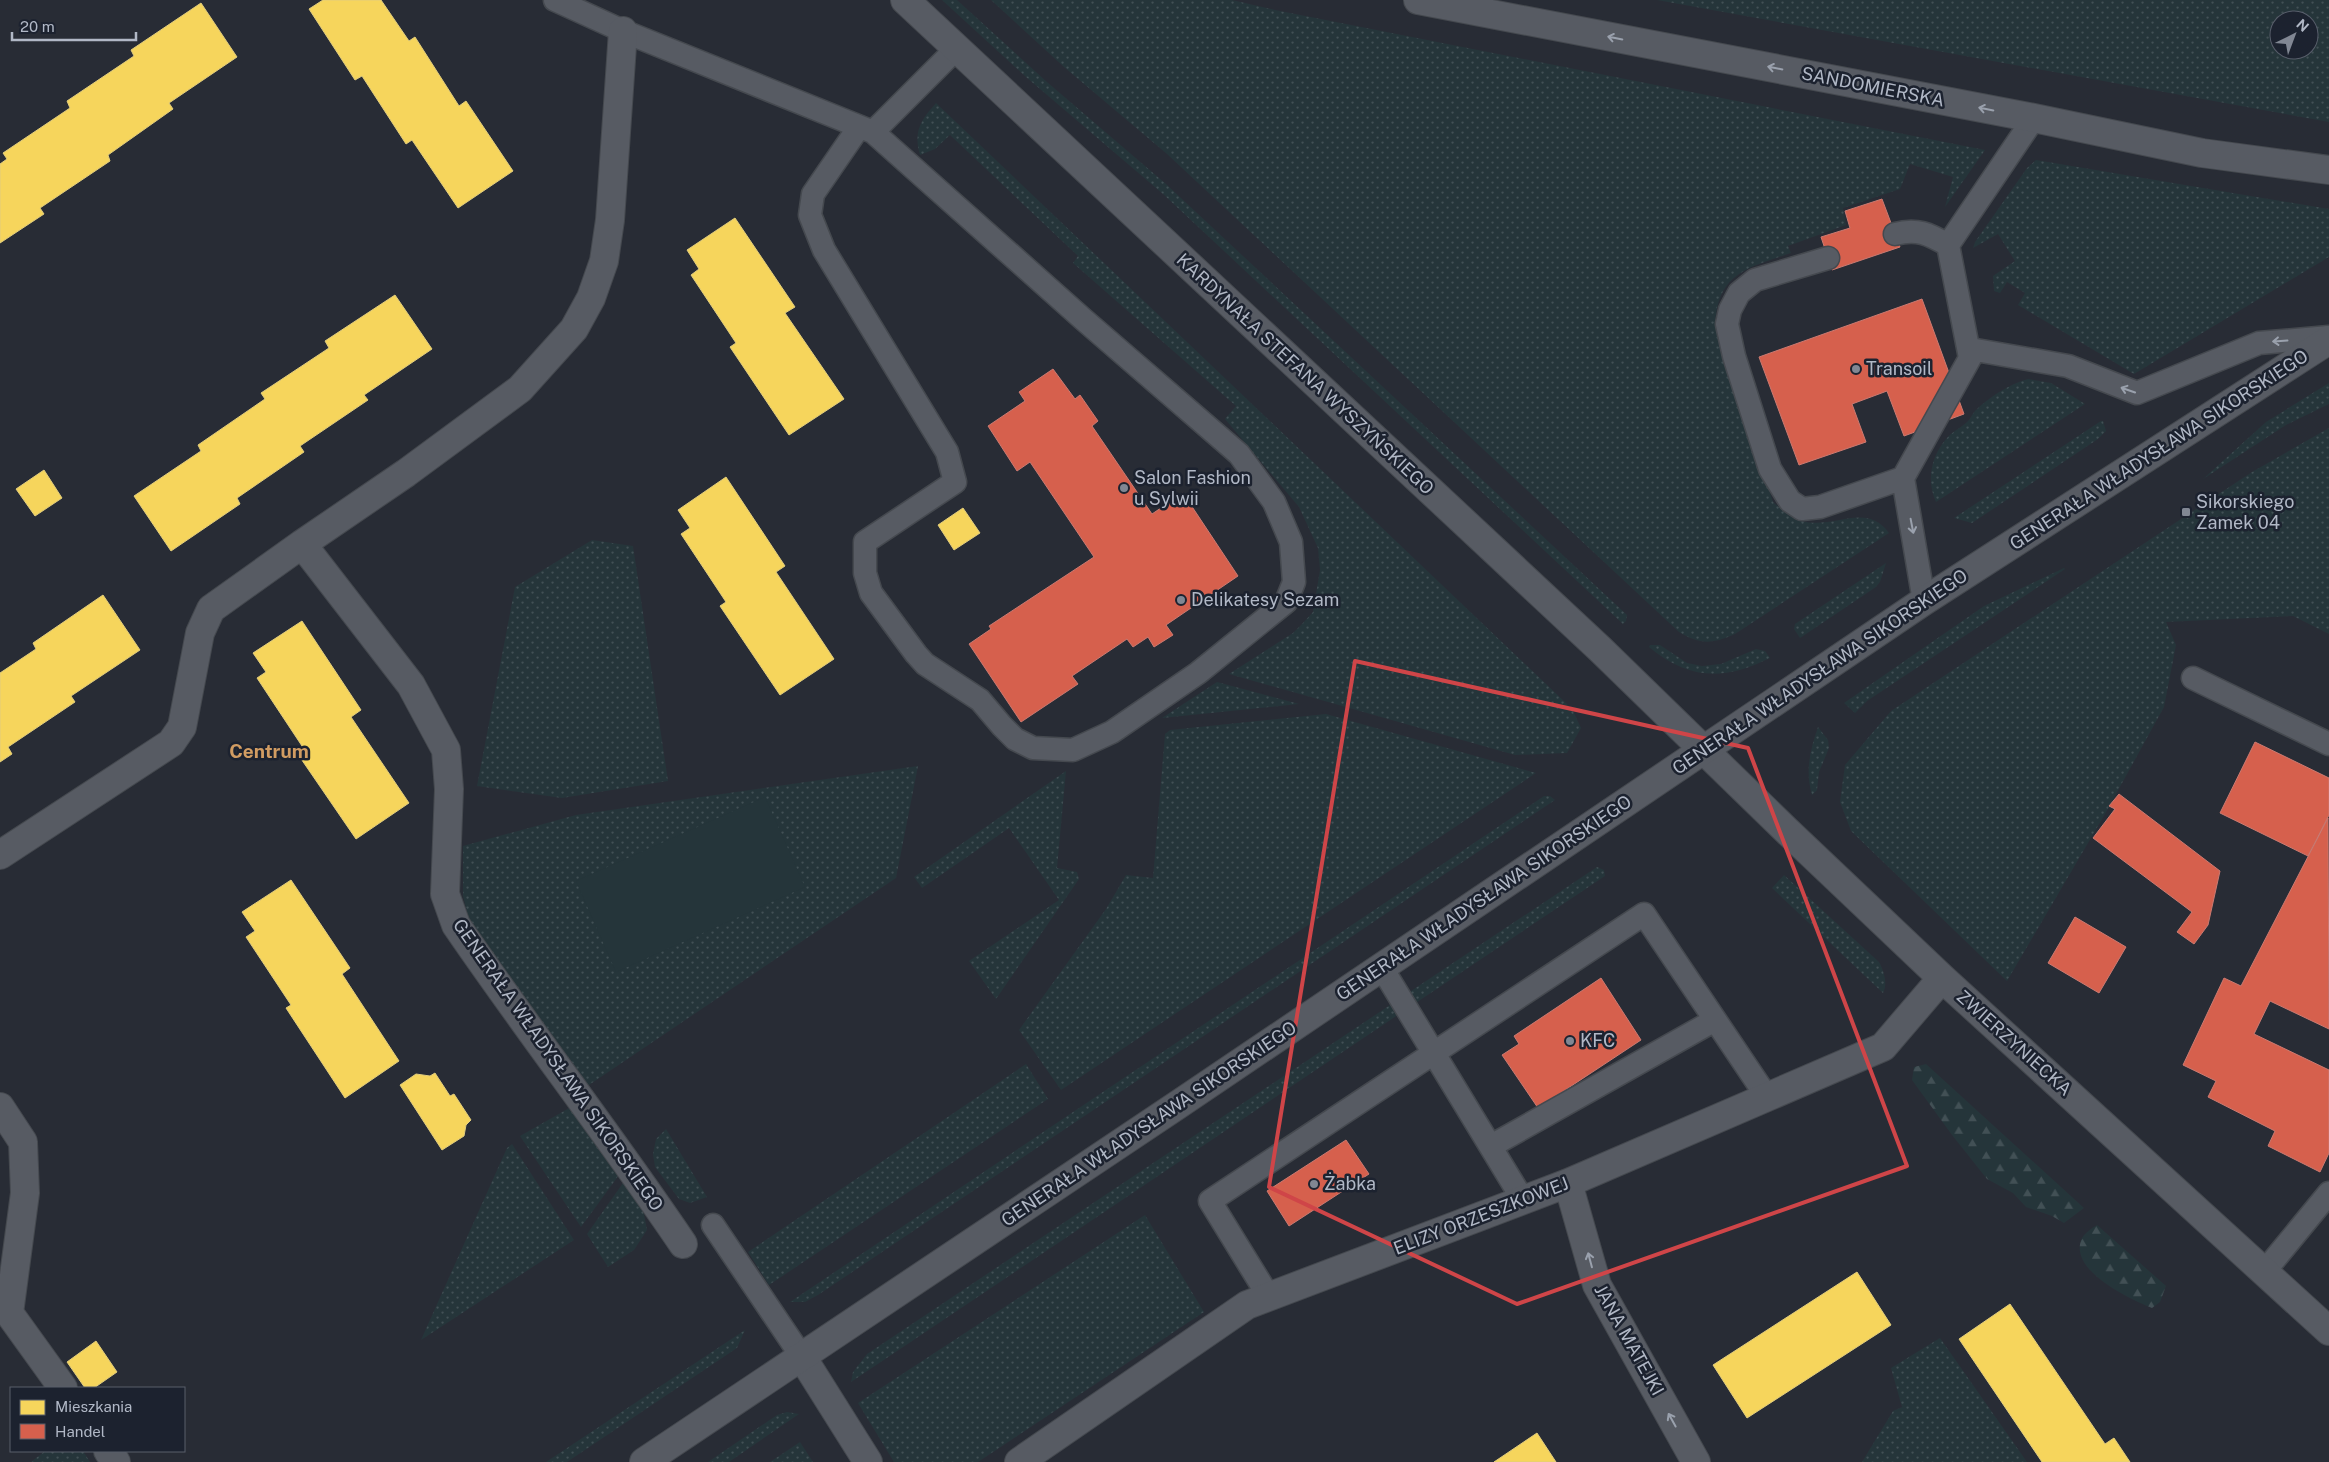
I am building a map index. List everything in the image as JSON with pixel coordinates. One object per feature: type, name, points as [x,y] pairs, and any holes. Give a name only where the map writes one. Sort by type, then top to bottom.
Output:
[{"type":"street","name":"KARDYNAŁA STEFANA WYSZYŃSKIEGO","points":[[904,0],[1123,202],[1600,649],[1704,750]]},
{"type":"street","name":"SANDOMIERSKA","points":[[1418,0],[2202,152],[2329,170]]},
{"type":"street","points":[[0,855],[172,742],[182,727],[200,633],[211,609],[406,473],[520,389],[574,329],[591,298],[604,260],[610,220],[624,31]]},
{"type":"street","name":"GENERAŁA WŁADYSŁAWA SIKORSKIEGO","points":[[644,1462],[1382,968],[1924,601],[2329,339]]},
{"type":"street","name":"GENERAŁA WŁADYSŁAWA SIKORSKIEGO","points":[[302,544],[411,684],[446,750],[449,790],[445,894],[456,925],[577,1096],[617,1148],[683,1244]]},
{"type":"street","name":"ZWIERZYNIECKA","points":[[1704,750],[1942,978],[2329,1331]]},
{"type":"street","name":"ELIZY ORZESZKOWEJ","points":[[1019,1462],[1248,1305],[1568,1183],[1883,1047],[1942,978]]},
{"type":"street","points":[[0,1107],[23,1142],[25,1193],[9,1313],[62,1387]]},
{"type":"street","name":"JANA MATEJKI","points":[[1568,1183],[1597,1285],[1696,1462]]},
{"type":"street","points":[[802,1357],[868,1462]]},
{"type":"lane","points":[[555,0],[624,31],[866,129],[1239,454],[1274,502],[1291,542],[1294,582],[1286,602],[1198,673],[1112,732],[1073,750],[1033,748],[1015,739],[980,700],[925,664],[871,593],[864,573],[865,542],[955,482],[947,452],[824,250],[810,215],[813,194],[866,129],[956,49]]},
{"type":"lane","points":[[1924,601],[1903,478],[1970,358],[1970,349],[1948,245],[2034,118]]},
{"type":"lane","points":[[1895,234],[1909,230],[1930,235],[1948,245]]},
{"type":"lane","points":[[1828,258],[1755,280],[1739,293],[1730,310],[1726,324],[1734,356],[1770,469],[1790,502],[1802,509],[1820,507],[1903,478]]},
{"type":"lane","points":[[1970,349],[2068,366],[2137,393],[2259,343],[2329,339]]},
{"type":"lane","points":[[2193,678],[2329,744]]},
{"type":"lane","points":[[1269,1297],[1210,1200],[1644,914],[1767,1097]]},
{"type":"lane","points":[[1382,968],[1435,1052],[1523,1200]]},
{"type":"lane","points":[[1491,1146],[1715,1020]]},
{"type":"lane","points":[[2264,1272],[2329,1193]]},
{"type":"lane","points":[[713,1224],[802,1357]]},
{"type":"highlighted area","points":[[1355,661],[1748,748],[1907,1166],[1517,1304],[1269,1187]]},
{"type":"green space","points":[[942,0],[957,0],[1047,82],[1166,184],[1627,615],[1626,621],[1623,624],[1163,194],[1026,77]]},
{"type":"green space","points":[[991,0],[1232,0],[1985,150],[1945,207],[1953,177],[1910,164],[1900,189],[1843,208],[1846,225],[1788,246],[1791,253],[1761,263],[1737,275],[1728,284],[1717,308],[1715,326],[1773,502],[1790,515],[1802,521],[1814,523],[1849,518],[1870,519],[1880,524],[1889,533],[1735,634],[1720,640],[1707,642],[1694,639],[1679,632],[1167,154],[1064,67]]},
{"type":"green space","points":[[1657,0],[2329,0],[2329,122]]},
{"type":"green space","points":[[936,103],[1566,703],[1574,713],[1581,728],[1567,753],[1515,755],[1229,674],[1293,633],[1313,612],[1320,570],[1318,548],[1299,507],[1225,419],[1236,406],[1073,263],[1078,256],[950,135],[935,149],[920,155],[917,139],[918,132],[922,121]]},
{"type":"green space","points":[[2036,160],[2329,209],[2329,257],[2134,374],[2018,305],[2025,293],[2007,282],[2000,293],[1994,291],[1993,276],[2015,261],[1998,234],[1973,248],[1975,242],[2027,168]]},
{"type":"green space","points":[[2028,379],[2051,383],[2085,404],[1936,502],[1931,485],[1931,477],[1934,460],[1942,445],[1986,401],[2006,388]]},
{"type":"green space","points":[[2329,383],[2329,404],[2286,425],[2203,479],[2266,422]]},
{"type":"green space","points":[[2103,421],[2106,431],[2098,439],[1972,523],[1954,518]]},
{"type":"green space","points":[[2329,428],[2329,634],[2293,616],[2166,622],[2176,645],[2164,707],[2105,814],[2007,981],[1851,831],[1840,802],[1845,765],[1891,711],[2252,472]]},
{"type":"green space","points":[[592,540],[633,546],[668,781],[562,798],[477,786],[515,587]]},
{"type":"green space","points":[[1886,563],[1880,582],[1876,587],[1800,638],[1794,629],[1795,624]]},
{"type":"green space","points":[[2064,568],[1867,701],[1855,713],[1844,703],[1984,606]]},
{"type":"green space","points":[[1650,645],[1660,645],[1687,663],[1702,666],[1721,664],[1756,649],[1765,651],[1770,658],[1737,671],[1707,674],[1678,666],[1649,647]]},
{"type":"green space","points":[[1217,682],[1299,704],[1162,718]]},
{"type":"green space","points":[[1326,714],[1536,773],[1061,1090],[1019,1030],[1106,909],[1126,875],[1153,878],[1165,734],[1170,730]]},
{"type":"green space","points":[[1818,727],[1828,740],[1829,748],[1819,772],[1817,790],[1812,795],[1809,761]]},
{"type":"green space","points":[[918,766],[896,878],[586,1087],[471,927],[463,896],[463,846],[576,815]]},
{"type":"green space","points":[[1066,771],[1057,868],[1077,872],[1079,879],[996,999],[969,961],[1059,900],[1009,828],[922,888],[914,877]]},
{"type":"green space","points":[[1544,796],[1550,796],[1555,800],[818,1295],[805,1302],[790,1302]]},
{"type":"green space","points":[[765,797],[805,887],[616,972],[576,881]]},
{"type":"green space","points":[[1597,867],[1604,870],[1605,876],[851,1382],[853,1372],[867,1354]]},
{"type":"green space","points":[[1784,875],[1879,962],[1885,978],[1883,993],[1772,888]]},
{"type":"green space","points":[[1026,1064],[1048,1099],[769,1285],[748,1252]]},
{"type":"green space","points":[[1926,1064],[2084,1208],[2064,1223],[2052,1216],[2026,1207],[2013,1193],[1987,1179],[1912,1080],[1914,1067]]},
{"type":"green space","points":[[571,1107],[619,1175],[581,1227],[520,1136]]},
{"type":"green space","points":[[666,1129],[707,1197],[690,1203],[679,1199],[655,1167],[653,1154],[656,1139]]},
{"type":"green space","points":[[512,1144],[574,1240],[421,1340],[507,1148]]},
{"type":"green space","points":[[623,1183],[643,1209],[647,1230],[634,1250],[608,1267],[587,1234]]},
{"type":"green space","points":[[1145,1215],[1204,1312],[978,1462],[894,1462],[858,1403]]},
{"type":"green space","points":[[2097,1225],[2166,1286],[2160,1302],[2152,1308],[2103,1282],[2084,1261],[2080,1250],[2082,1238]]},
{"type":"green space","points":[[745,1330],[737,1348],[567,1462],[546,1462]]},
{"type":"green space","points":[[1940,1338],[2027,1462],[1862,1462],[1893,1411],[1902,1407],[1891,1368]]},
{"type":"green space","points":[[787,1412],[799,1414],[729,1462],[708,1462],[777,1415]]},
{"type":"green space","points":[[800,1442],[813,1462],[770,1462]]},
{"type":"green space","points":[[44,1452],[84,1452],[90,1462],[31,1462]]},
{"type":"building: Mieszkania","points":[[323,0],[381,0],[409,41],[415,37],[459,106],[466,101],[513,171],[458,208],[412,140],[406,144],[362,76],[355,80],[309,9]]},
{"type":"building: Mieszkania","points":[[201,3],[237,57],[169,103],[173,109],[108,155],[110,161],[40,208],[44,214],[0,243],[0,164],[7,159],[3,153],[70,108],[67,101],[134,56],[131,50]]},
{"type":"building: Mieszkania","points":[[735,218],[795,307],[785,313],[844,399],[789,435],[730,347],[736,343],[691,275],[699,269],[687,250]]},
{"type":"building: Mieszkania","points":[[395,295],[432,349],[364,395],[368,400],[300,446],[304,452],[237,498],[240,504],[171,551],[134,496],[201,451],[198,445],[265,399],[261,393],[329,348],[325,341]]},
{"type":"building: Mieszkania","points":[[44,470],[62,498],[35,516],[16,489]]},
{"type":"building: Mieszkania","points":[[726,477],[785,566],[776,572],[834,659],[780,695],[720,606],[726,602],[681,534],[690,528],[678,510]]},
{"type":"building: Mieszkania","points":[[963,508],[980,533],[954,550],[938,525]]},
{"type":"building: Mieszkania","points":[[103,595],[140,650],[71,696],[75,702],[8,747],[12,754],[0,762],[0,673],[36,649],[33,643]]},
{"type":"building: Mieszkania","points":[[302,621],[361,710],[351,717],[409,803],[356,839],[295,750],[302,746],[257,678],[266,672],[253,653]]},
{"type":"building: Mieszkania","points":[[291,880],[350,968],[342,974],[399,1061],[345,1098],[286,1008],[291,1005],[246,937],[255,931],[242,912]]},
{"type":"building: Mieszkania","points":[[435,1073],[450,1096],[454,1094],[471,1120],[466,1125],[464,1136],[442,1150],[400,1085],[416,1074],[430,1076]]},
{"type":"building: Mieszkania","points":[[1857,1272],[1891,1325],[1747,1418],[1713,1365]]},
{"type":"building: Mieszkania","points":[[2010,1304],[2105,1444],[2114,1438],[2130,1462],[2042,1462],[1959,1339]]},
{"type":"building: Mieszkania","points":[[96,1341],[117,1372],[95,1387],[84,1387],[67,1362]]},
{"type":"building: Mieszkania","points":[[1537,1433],[1556,1462],[1494,1462]]},
{"type":"building: Handel","points":[[1882,199],[1900,247],[1832,270],[1821,237],[1850,228],[1845,211]]},
{"type":"building: Handel","points":[[1922,299],[1964,414],[1904,436],[1887,391],[1852,404],[1866,442],[1799,465],[1759,357]]},
{"type":"building: Handel","points":[[1053,369],[1075,399],[1080,395],[1098,421],[1092,426],[1152,514],[1183,493],[1238,576],[1166,625],[1173,635],[1154,647],[1148,637],[1133,647],[1127,639],[1072,676],[1078,684],[1021,722],[969,644],[991,629],[989,626],[1094,557],[1030,462],[1017,471],[988,426],[1025,401],[1019,392]]},
{"type":"building: Handel","points":[[2255,742],[2329,778],[2329,815],[2308,856],[2220,813]]},
{"type":"building: Handel","points":[[2119,794],[2220,871],[2208,925],[2194,944],[2177,932],[2192,912],[2093,838],[2115,809],[2109,806]]},
{"type":"building: Handel","points":[[2328,818],[2329,1029],[2270,1001],[2254,1034],[2329,1070],[2329,1153],[2320,1172],[2268,1146],[2275,1131],[2208,1097],[2216,1081],[2183,1065],[2224,978],[2241,986]]},
{"type":"building: Handel","points":[[2075,917],[2126,947],[2099,993],[2048,963]]},
{"type":"building: Handel","points":[[1601,978],[1641,1040],[1538,1108],[1502,1055],[1519,1044],[1514,1036]]},
{"type":"building: Handel","points":[[1346,1140],[1369,1174],[1289,1226],[1267,1191]]},
{"type":"place","name":"Transoil","points":[[1856,369]]},
{"type":"place","name":"Salon Fashion u Sylwii","points":[[1124,488]]},
{"type":"place","name":"Sikorskiego Zamek 04","points":[[2186,512]]},
{"type":"place","name":"Delikatesy Sezam","points":[[1181,600]]},
{"type":"place","name":"KFC","points":[[1570,1041]]},
{"type":"place","name":"Żabka","points":[[1314,1184]]},
{"type":"district","name":"Centrum","points":[[269,751]]}]
